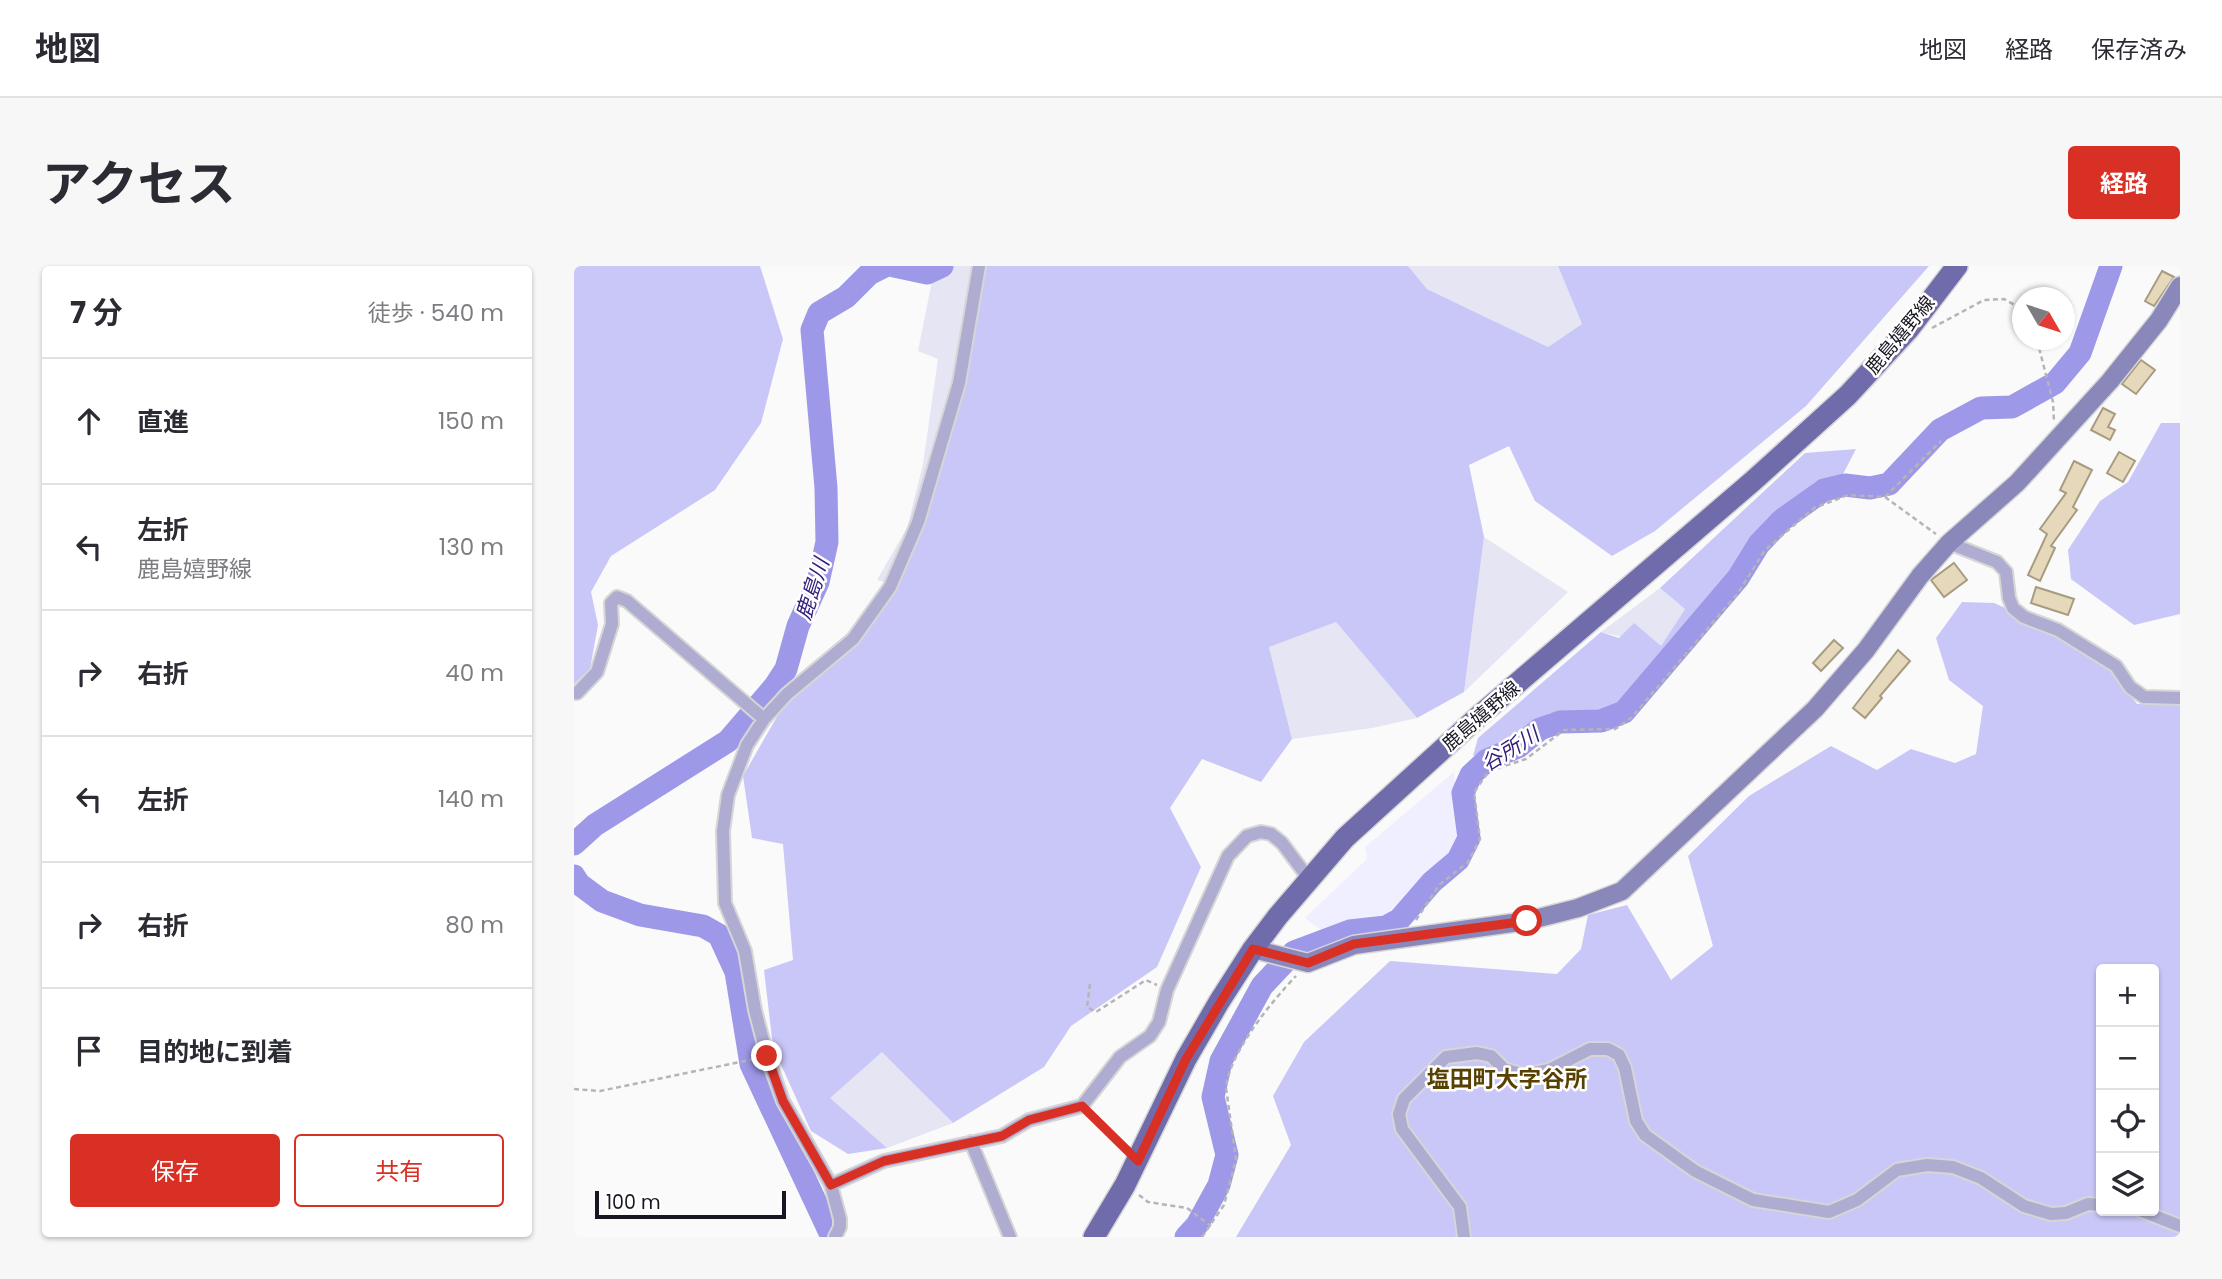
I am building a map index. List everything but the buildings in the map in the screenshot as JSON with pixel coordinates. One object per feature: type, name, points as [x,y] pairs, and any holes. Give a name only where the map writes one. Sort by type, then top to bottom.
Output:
[{"type":"main road","name":"鹿島嬉野線","points":[[1094,1237],[1138,1161],[1186,1059],[1253,949],[1345,838],[1424,765],[1848,395],[1908,330],[1956,266]]},
{"type":"street","points":[[837,1232],[840,1219],[831,1185],[783,1101],[767,1056],[755,1010],[745,951],[725,903],[723,831],[728,795],[747,744],[764,719],[787,694],[853,639],[890,587],[918,522],[959,383],[979,266]]},
{"type":"street","points":[[1253,949],[1308,963],[1354,944],[1527,921],[1578,908],[1622,891],[1815,709],[1866,650],[1920,576],[1950,543],[2017,483],[2055,444],[2110,381],[2159,320],[2180,286]]},
{"type":"street","points":[[1950,543],[1997,562],[2006,572],[2013,608],[2024,617],[2058,630],[2116,666],[2130,687],[2144,697],[2180,698]]},
{"type":"street","points":[[574,694],[597,672],[612,624],[611,603],[617,597],[627,601],[764,719]]},
{"type":"street","points":[[831,1185],[884,1161],[1002,1136],[1029,1120],[1082,1106],[1119,1057],[1150,1036],[1159,1022],[1167,989],[1228,856],[1247,836],[1261,832],[1271,834],[1282,843],[1309,879]]},
{"type":"street","points":[[1464,1237],[1460,1206],[1402,1129],[1399,1114],[1404,1099],[1446,1057],[1477,1053],[1491,1056],[1504,1069],[1524,1074],[1549,1070],[1590,1049],[1608,1049],[1619,1055],[1625,1068],[1636,1121],[1645,1135],[1695,1171],[1753,1200],[1829,1212],[1857,1200],[1897,1170],[1927,1165],[1953,1167],[1981,1178],[2024,1206],[2051,1214],[2066,1213],[2088,1204],[2096,1205]]},
{"type":"street","points":[[971,1142],[1010,1237]]},
{"type":"street","points":[[2155,1216],[2180,1226]]},
{"type":"path","points":[[1908,330],[1931,329],[1984,300],[2004,299],[2012,303]]},
{"type":"path","points":[[2039,350],[2053,402]]},
{"type":"path","points":[[1885,496],[1941,441]]},
{"type":"path","points":[[1405,938],[1439,885],[1468,862],[1480,839],[1474,792],[1489,771],[1527,759],[1564,730],[1615,729],[1631,718],[1738,593],[1765,550],[1814,508],[1848,495],[1885,496],[1950,543]]},
{"type":"path","points":[[1202,1237],[1224,1205],[1236,1159],[1226,1088],[1227,1076],[1254,1026],[1308,963]]},
{"type":"path","points":[[1090,984],[1087,1007],[1097,1012],[1146,979],[1167,989]]},
{"type":"path","points":[[574,1089],[600,1091],[767,1056]]},
{"type":"path","points":[[1082,1106],[1138,1161]]},
{"type":"path","points":[[1125,1185],[1148,1202],[1187,1208],[1211,1226]]},
{"type":"shaded area","points":[[574,266],[760,266],[783,339],[761,423],[715,490],[611,556],[591,592],[598,625],[590,669],[574,684]]},
{"type":"shaded area","points":[[935,266],[987,266],[962,395],[897,586],[877,580],[907,528],[923,464],[938,359],[918,351]]},
{"type":"shaded area","points":[[987,266],[1408,266],[1427,289],[1548,347],[1582,324],[1558,266],[1929,266],[1806,406],[1655,531],[1612,556],[1535,501],[1509,446],[1469,465],[1484,537],[1464,692],[1417,718],[1336,622],[1269,647],[1292,739],[1261,782],[1202,759],[1170,808],[1201,867],[1157,967],[1071,1026],[1044,1067],[953,1123],[882,1052],[830,1098],[887,1148],[848,1154],[811,1131],[773,1047],[764,970],[793,960],[783,844],[752,838],[743,776],[786,701],[846,655],[897,586],[962,395]]},
{"type":"shaded area","points":[[1408,266],[1558,266],[1582,324],[1548,347],[1427,289]]},
{"type":"shaded area","points":[[2161,423],[2180,423],[2180,614],[2134,625],[2071,579],[2068,550],[2100,501],[2128,482]]},
{"type":"shaded area","points":[[1856,449],[1842,476],[1814,483],[1748,540],[1721,590],[1621,703],[1599,713],[1550,713],[1513,743],[1473,756],[1478,738],[1601,632],[1619,638],[1634,623],[1661,646],[1685,609],[1660,588],[1805,453]]},
{"type":"shaded area","points":[[1484,537],[1568,592],[1464,692]]},
{"type":"shaded area","points":[[1660,588],[1685,609],[1661,646],[1601,632]]},
{"type":"shaded area","points":[[1962,602],[1994,603],[2068,636],[2110,668],[2137,704],[2180,704],[2180,1237],[1236,1237],[1291,1145],[1273,1096],[1304,1042],[1390,961],[1557,974],[1581,949],[1588,915],[1627,905],[1671,980],[1713,946],[1688,856],[1749,796],[1831,746],[1877,770],[1911,749],[1955,763],[1976,754],[1983,706],[1949,680],[1936,638]]},
{"type":"shaded area","points":[[1336,622],[1417,718],[1372,728],[1292,739],[1269,647]]},
{"type":"shaded area","points":[[1454,772],[1460,834],[1452,856],[1423,879],[1392,920],[1324,932],[1305,918],[1367,859],[1365,847]]},
{"type":"shaded area","points":[[882,1051],[953,1123],[887,1148],[829,1098]]},
{"type":"waterway","name":"鹿島川","points":[[574,844],[595,825],[728,741],[786,669],[798,626],[818,582],[827,542],[826,488],[812,330],[819,313],[846,297],[869,274],[885,266]]},
{"type":"waterway","name":"鹿島川","points":[[894,266],[927,273],[942,266]]},
{"type":"waterway","name":"谷所川","points":[[1186,1237],[1197,1225],[1219,1185],[1227,1155],[1213,1097],[1221,1061],[1262,986],[1294,952],[1350,931],[1386,927],[1399,920],[1432,882],[1458,860],[1469,838],[1463,793],[1471,775],[1487,760],[1518,747],[1540,729],[1560,722],[1601,721],[1624,712],[1738,578],[1759,544],[1782,520],[1824,490],[1845,485],[1870,488],[1889,484],[1940,430],[1981,408],[2012,407],[2055,383],[2080,353],[2111,266]]},
{"type":"waterway","name":"鹿島川","points":[[574,876],[579,884],[602,901],[640,915],[703,926],[719,935],[736,972],[751,1064],[832,1237]]},
{"type":"district","name":"塩田町大字谷所","points":[[1507,1079]]},
{"type":"route","points":[[767,1056],[783,1101],[831,1185],[884,1161],[1002,1136],[1029,1120],[1082,1106],[1138,1161],[1186,1059],[1253,949],[1308,963],[1354,944],[1527,921]]}]
